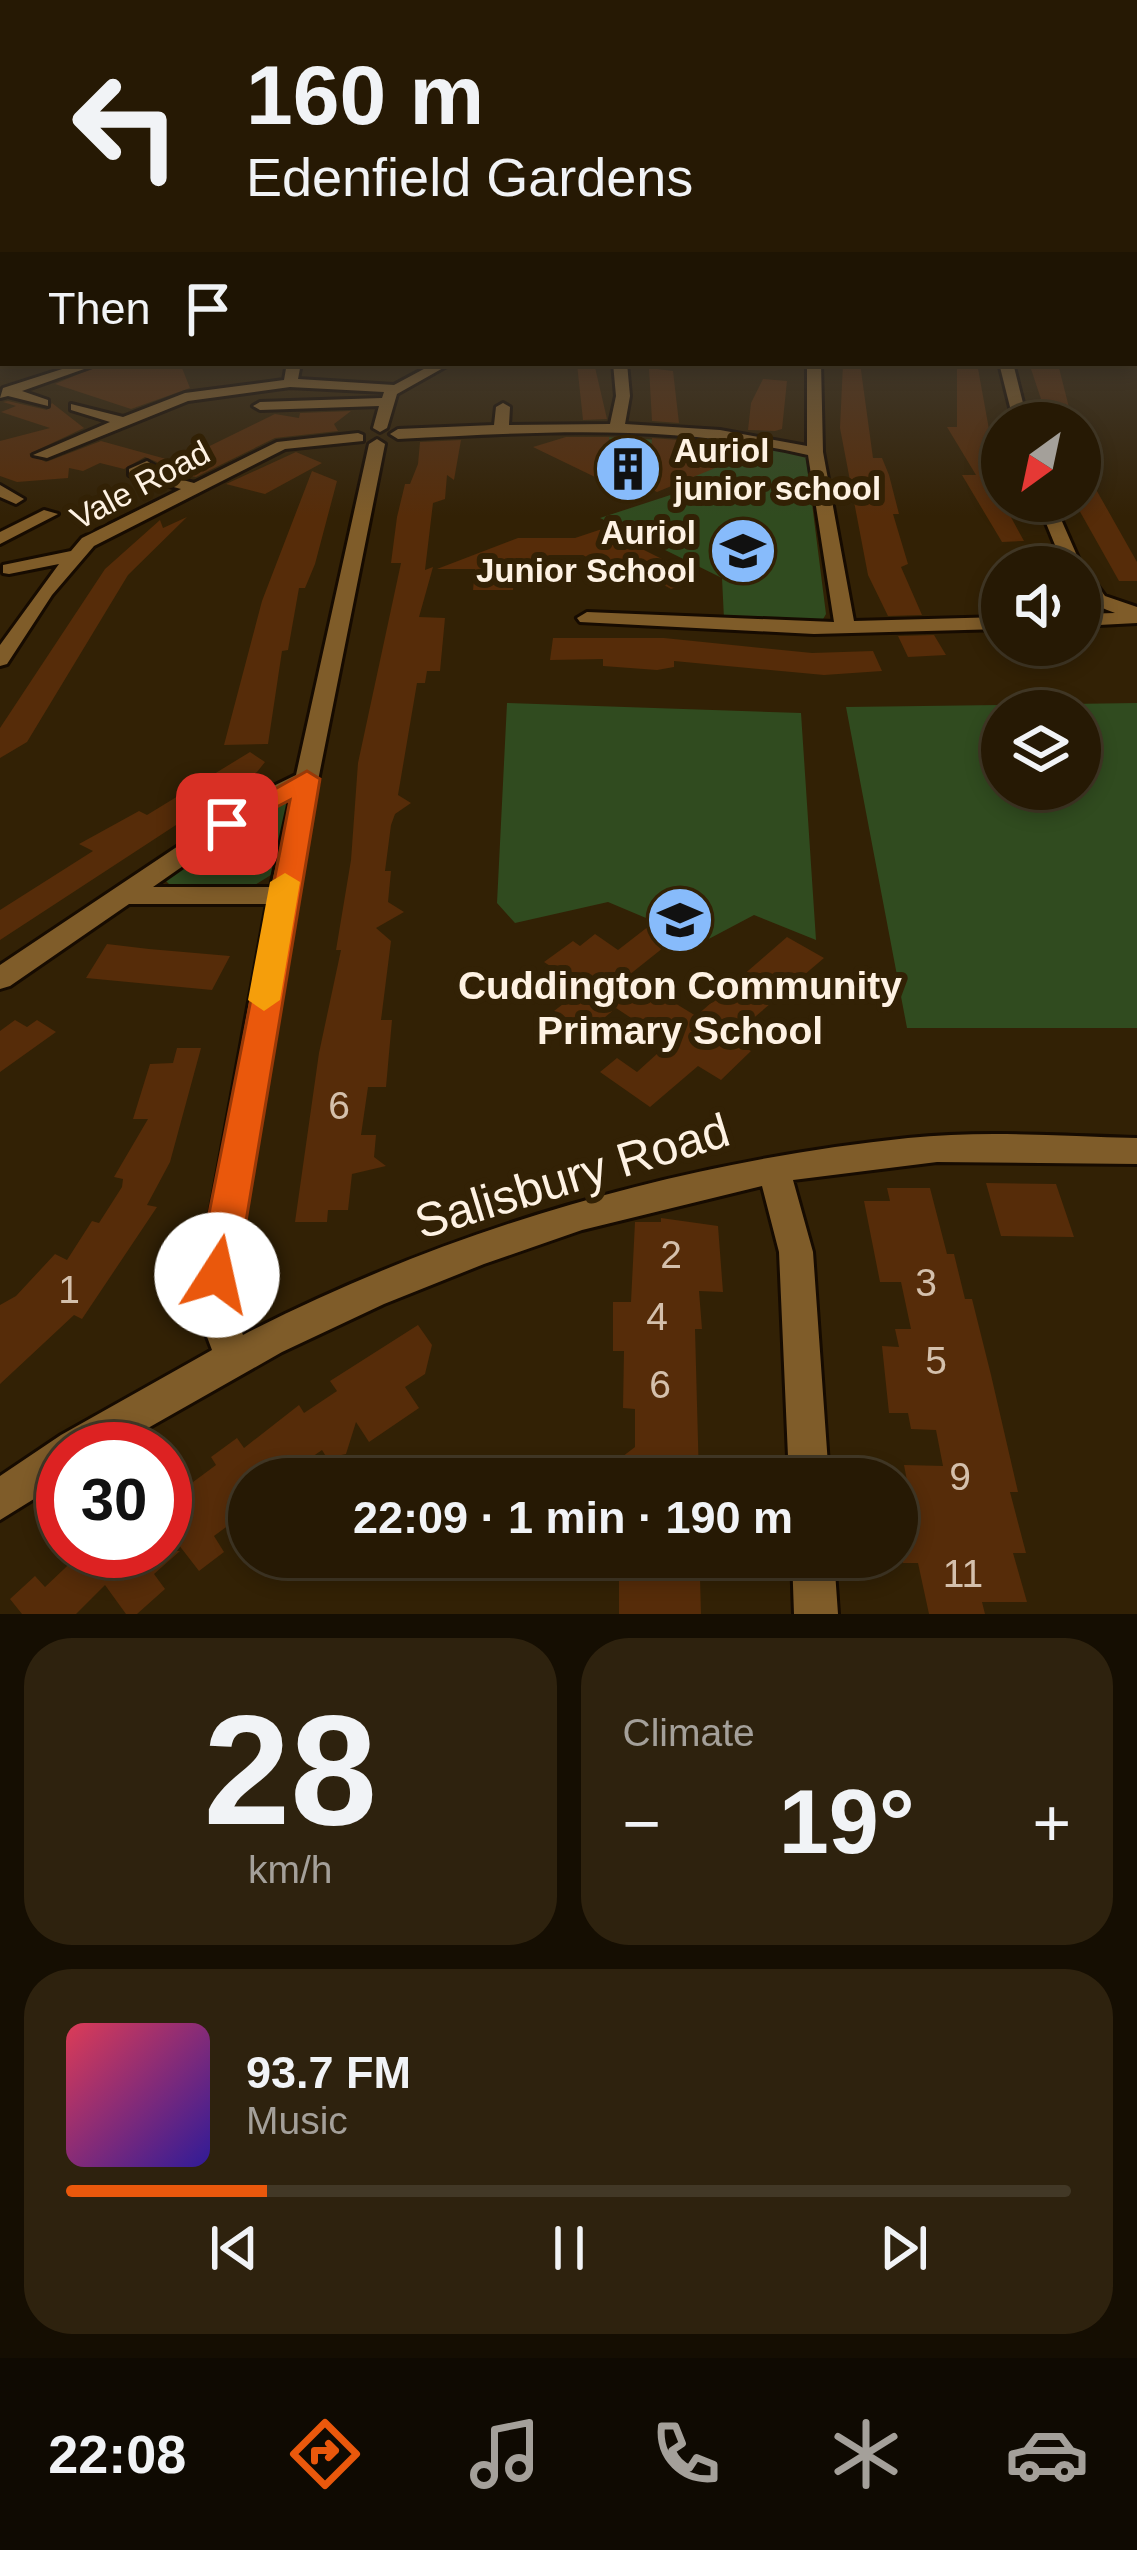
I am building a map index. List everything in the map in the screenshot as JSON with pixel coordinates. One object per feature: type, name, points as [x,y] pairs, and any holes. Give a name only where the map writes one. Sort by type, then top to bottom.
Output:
[{"type":"street","points":[[4,393],[84,366]]},
{"type":"street","points":[[277,394],[292,366]]},
{"type":"street","points":[[41,455],[212,391],[391,396],[440,366]]},
{"type":"street","points":[[616,430],[622,397],[620,366]]},
{"type":"street","points":[[814,366],[814,442],[845,628]]},
{"type":"street","points":[[1007,366],[1016,402]]},
{"type":"street","points":[[204,371],[212,391]]},
{"type":"street","points":[[0,373],[36,382]]},
{"type":"street","points":[[4,393],[43,403]]},
{"type":"street","points":[[277,394],[391,396]]},
{"type":"street","points":[[234,1359],[212,1302],[282,896],[378,436],[391,396]]},
{"type":"street","points":[[76,407],[122,421]]},
{"type":"street","points":[[501,432],[503,407]]},
{"type":"street","name":"Vale Road","points":[[0,660],[45,592],[88,542],[282,445],[378,436],[616,430],[814,442]]},
{"type":"street","points":[[147,466],[135,472],[195,488]]},
{"type":"street","points":[[15,499],[76,521]]},
{"type":"street","points":[[0,539],[50,514]]},
{"type":"street","points":[[5,568],[73,556]]},
{"type":"street","points":[[5,568],[38,582],[45,592]]},
{"type":"street","points":[[1101,601],[1137,616]]},
{"type":"street","points":[[1101,619],[1137,616]]},
{"type":"street","points":[[587,618],[845,628],[981,623]]},
{"type":"street","points":[[0,979],[261,801],[307,779]]},
{"type":"street","points":[[124,895],[282,896]]},
{"type":"street","name":"Salisbury Road","points":[[123,1422],[234,1359],[420,1274],[527,1233],[774,1170],[912,1150],[1137,1151]]},
{"type":"street","points":[[774,1170],[796,1252],[808,1458]]},
{"type":"street","points":[[0,1501],[36,1476]]},
{"type":"street","points":[[814,1578],[816,1614]]},
{"type":"green space","name":"Auriol Junior School","points":[[604,437],[771,446],[806,456],[826,614],[822,621],[724,619],[722,578],[600,518],[704,484]]},
{"type":"green space","points":[[507,703],[801,713],[816,940],[754,915],[703,942],[608,902],[515,923],[497,903]]},
{"type":"green space","points":[[1101,703],[1137,703],[1137,1028],[907,1028],[846,707],[981,705],[981,810],[1101,810]]},
{"type":"green space","points":[[273,803],[290,805],[279,870],[253,886],[172,887],[165,880]]},
{"type":"building","points":[[97,366],[181,366],[190,388],[131,409],[55,384]]},
{"type":"building","points":[[577,366],[595,366],[607,419],[583,420]]},
{"type":"building","points":[[843,366],[860,366],[873,458],[882,458],[889,475],[899,514],[893,514],[908,564],[901,567],[922,615],[888,616],[868,575],[840,428]]},
{"type":"building","points":[[957,366],[978,366],[984,402],[981,507],[962,475],[976,475],[947,427],[957,427]]},
{"type":"building","points":[[1030,366],[1059,368],[1068,402],[1042,402]]},
{"type":"building","points":[[649,368],[673,371],[679,423],[652,421]]},
{"type":"building","points":[[763,379],[787,381],[782,429],[748,430],[751,403]]},
{"type":"building","points":[[3,402],[47,410],[52,403],[84,428],[29,454],[46,462],[101,441],[177,462],[275,414],[299,418],[300,413],[351,411],[334,424],[338,431],[275,438],[196,477],[158,469],[157,462],[145,457],[124,469],[100,463],[83,471],[69,468],[68,478],[17,482],[0,476],[0,441],[50,428],[1,412],[16,406]]},
{"type":"building","name":"Auriol junior school","points":[[566,437],[609,437],[611,452],[627,447],[651,458],[652,438],[680,440],[680,453],[699,446],[732,461],[657,492],[645,486],[626,492],[533,447]]},
{"type":"building","points":[[461,440],[454,480],[447,475],[445,499],[433,503],[425,570],[433,567],[419,617],[445,618],[440,671],[427,671],[425,683],[417,683],[398,795],[411,803],[395,814],[385,871],[391,871],[388,902],[404,912],[376,928],[391,941],[381,1020],[392,1020],[386,1087],[368,1087],[361,1135],[376,1135],[374,1157],[386,1166],[352,1174],[348,1210],[328,1210],[327,1222],[295,1222],[319,1053],[341,950],[336,950],[351,860],[358,763],[401,563],[391,563],[397,517],[405,484],[410,484],[418,464],[420,442]]},
{"type":"building","points":[[296,452],[322,463],[265,494],[226,484]]},
{"type":"building","points":[[312,471],[337,481],[315,564],[305,588],[299,588],[288,650],[282,651],[268,744],[224,745],[262,601]]},
{"type":"building","points":[[1101,498],[1137,562],[1137,581],[1119,581],[1086,522],[1101,522]]},
{"type":"building","points":[[187,517],[128,575],[27,742],[0,758],[0,728],[105,569],[160,520],[163,528]]},
{"type":"building","points":[[990,522],[1014,522],[1024,541],[1002,542]]},
{"type":"building","points":[[602,529],[700,578],[671,589],[646,575],[629,581],[583,555],[550,555],[516,563],[513,590],[473,590],[475,569],[437,569],[518,538],[575,538]]},
{"type":"building","points":[[934,635],[946,655],[908,657],[898,636]]},
{"type":"building","points":[[553,638],[664,638],[812,653],[873,651],[882,671],[824,675],[674,661],[674,667],[657,670],[603,666],[603,659],[550,660]]},
{"type":"building","points":[[250,752],[265,762],[257,772],[0,940],[0,910],[93,851],[79,844],[139,811],[147,815]]},
{"type":"building","points":[[649,926],[673,940],[629,975],[696,1016],[787,937],[824,958],[729,1039],[751,1051],[721,1080],[698,1066],[650,1107],[600,1072],[617,1058],[637,1072],[669,1043],[616,1008],[586,1033],[554,1011],[584,988],[544,962],[573,941],[580,946],[595,934],[618,950]]},
{"type":"building","points":[[107,944],[230,956],[212,990],[86,978]]},
{"type":"building","points":[[15,1020],[27,1027],[37,1020],[56,1032],[0,1072],[0,1031]]},
{"type":"building","points":[[177,1048],[201,1048],[170,1162],[147,1205],[157,1207],[82,1319],[74,1315],[0,1384],[0,1305],[16,1296],[55,1254],[67,1260],[92,1221],[99,1223],[122,1187],[123,1179],[114,1177],[148,1119],[133,1119],[150,1064],[173,1063]]},
{"type":"building","points":[[986,1183],[1056,1184],[1074,1237],[1001,1236]]},
{"type":"building","points":[[887,1188],[930,1188],[947,1254],[954,1254],[965,1299],[972,1299],[1018,1492],[1010,1492],[1026,1553],[1013,1553],[1027,1602],[982,1602],[985,1614],[929,1614],[918,1563],[918,1465],[943,1466],[936,1430],[911,1429],[908,1413],[889,1413],[882,1346],[899,1347],[895,1329],[911,1329],[901,1282],[880,1282],[864,1201],[890,1201]]},
{"type":"building","points":[[661,1218],[718,1226],[723,1292],[699,1291],[702,1329],[695,1329],[698,1458],[621,1458],[635,1447],[635,1409],[623,1408],[624,1351],[613,1351],[613,1302],[631,1302],[635,1222],[661,1222]]},
{"type":"building","points":[[418,1325],[432,1345],[425,1374],[405,1387],[419,1408],[369,1442],[356,1422],[346,1454],[327,1458],[322,1450],[311,1458],[228,1458],[228,1526],[214,1536],[224,1552],[199,1571],[192,1562],[192,1483],[216,1465],[211,1457],[237,1438],[244,1448],[299,1405],[304,1413],[337,1391],[330,1381]]},
{"type":"building","points":[[35,1576],[45,1587],[54,1578],[157,1578],[165,1589],[137,1614],[126,1614],[105,1585],[76,1614],[22,1614],[10,1599]]},
{"type":"building","points":[[619,1578],[700,1578],[701,1614],[619,1614]]},
{"type":"slow traffic","points":[[264,1000],[285,882]]},
{"type":"place","name":"Auriol junior school","points":[[628,469]]},
{"type":"place","name":"Auriol Junior School","points":[[743,551]]},
{"type":"place","name":"Cuddington Community Primary School","points":[[680,920]]},
{"type":"route","points":[[217,1275],[282,896],[307,779],[227,824]]}]
